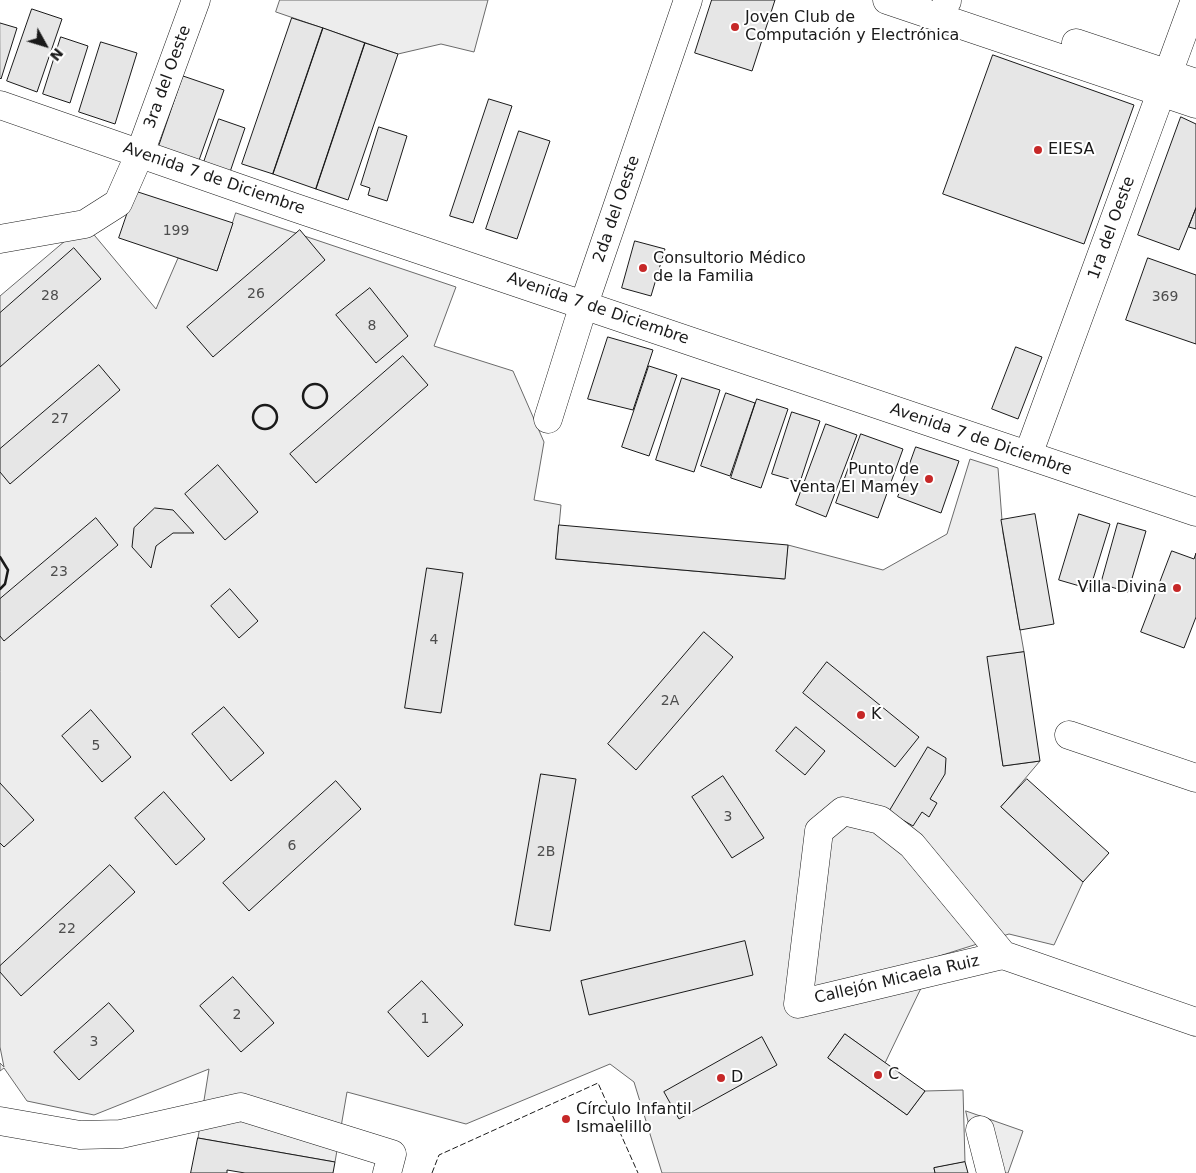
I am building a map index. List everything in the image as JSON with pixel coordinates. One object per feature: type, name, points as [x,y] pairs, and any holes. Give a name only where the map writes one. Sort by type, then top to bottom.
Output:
[{"type":"street","name":"3ra del Oeste","points":[[0,239],[86,224],[118,203],[140,153],[196,0]]},
{"type":"street","name":"2da del Oeste","points":[[548,419],[584,304],[688,0]]},
{"type":"street","points":[[887,0],[1166,83],[1196,83]]},
{"type":"street","points":[[946,0],[1166,83],[1196,104]]},
{"type":"street","name":"1ra del Oeste","points":[[1028,455],[1195,0]]},
{"type":"street","name":"Avenida 7 de Diciembre","points":[[0,106],[1196,512]]},
{"type":"street","points":[[1069,735],[1196,778]]},
{"type":"street","name":"Callejón Micaela Ruiz","points":[[842,811],[880,820],[912,845],[1003,955],[798,1004],[819,831],[842,811]]},
{"type":"street","points":[[1003,955],[1196,1022]]},
{"type":"street","points":[[0,1121],[80,1135],[121,1134],[241,1107],[392,1154],[387,1173]]},
{"type":"street","points":[[980,1130],[991,1173]]},
{"type":"shaded area","points":[[280,0],[488,0],[474,52],[441,44],[398,54],[276,12]]},
{"type":"shaded area","points":[[236,213],[456,287],[434,346],[513,371],[544,442],[534,500],[561,505],[556,559],[784,579],[788,545],[883,570],[947,534],[970,459],[998,468],[1003,533],[1024,652],[988,658],[1003,766],[1040,761],[1001,807],[1083,882],[1054,945],[1009,934],[936,957],[885,1063],[845,1034],[828,1058],[907,1115],[925,1091],[963,1090],[965,1162],[934,1168],[935,1173],[662,1173],[634,1082],[610,1064],[466,1124],[347,1092],[335,1162],[198,1138],[209,1069],[94,1115],[27,1101],[4,1068],[0,1071],[0,1063],[4,1067],[0,1047],[0,296],[85,224],[156,309],[178,258],[217,270]]},
{"type":"shaded area","points":[[966,1111],[1023,1131],[1008,1173],[980,1173]]},
{"type":"building","name":"Joven Club de Computación y Electrónica","points":[[712,0],[775,0],[752,71],[695,53]]},
{"type":"building","points":[[32,9],[62,19],[37,92],[7,81]]},
{"type":"building","points":[[292,18],[323,28],[273,174],[242,164]]},
{"type":"building","points":[[0,23],[17,28],[1,79],[0,78]]},
{"type":"building","points":[[323,28],[365,43],[316,189],[273,174]]},
{"type":"building","points":[[61,37],[88,46],[70,103],[43,94]]},
{"type":"building","points":[[101,42],[137,53],[115,124],[79,112]]},
{"type":"building","points":[[365,43],[398,54],[348,200],[316,189]]},
{"type":"building","name":"EIESA","points":[[993,55],[1134,105],[1084,244],[943,194]]},
{"type":"building","points":[[183,76],[224,90],[198,163],[158,149]]},
{"type":"building","points":[[489,99],[512,106],[473,223],[450,216]]},
{"type":"building","points":[[1181,117],[1196,124],[1196,208],[1179,250],[1138,235]]},
{"type":"building","points":[[219,119],[245,128],[230,172],[204,162]]},
{"type":"building","points":[[379,127],[407,136],[387,201],[368,195],[370,188],[361,185]]},
{"type":"building","points":[[519,131],[550,141],[517,239],[486,229]]},
{"type":"building","points":[[135,191],[233,223],[217,271],[119,238]]},
{"type":"building","points":[[1196,208],[1196,229],[1189,227]]},
{"type":"building","points":[[300,230],[325,260],[213,357],[187,327]]},
{"type":"building","name":"Consultorio Médico de la Familia","points":[[635,241],[665,249],[651,296],[622,288]]},
{"type":"building","points":[[74,248],[101,279],[0,367],[0,313]]},
{"type":"building","points":[[1148,258],[1196,275],[1196,344],[1126,320]]},
{"type":"building","points":[[370,288],[408,336],[376,363],[336,315]]},
{"type":"building","points":[[608,337],[653,350],[633,410],[588,399]]},
{"type":"building","points":[[1016,347],[1042,357],[1018,419],[992,409]]},
{"type":"building","points":[[403,356],[428,385],[316,483],[290,454]]},
{"type":"building","points":[[99,365],[120,390],[10,484],[0,472],[0,449]]},
{"type":"building","points":[[649,366],[677,375],[649,456],[622,447]]},
{"type":"building","points":[[682,378],[720,390],[694,472],[656,460]]},
{"type":"building","points":[[726,393],[755,403],[730,476],[701,466]]},
{"type":"building","points":[[757,399],[788,409],[761,488],[731,478]]},
{"type":"building","points":[[792,412],[820,421],[800,482],[772,474]]},
{"type":"building","points":[[826,424],[857,435],[826,517],[796,505]]},
{"type":"building","points":[[861,434],[903,449],[878,518],[836,503]]},
{"type":"building","name":"Punto de Venta El Mamey","points":[[916,447],[959,461],[941,513],[898,497]]},
{"type":"building","points":[[218,465],[258,512],[225,540],[185,494]]},
{"type":"building","points":[[155,508],[173,510],[194,533],[173,533],[156,546],[151,568],[132,547],[134,528]]},
{"type":"building","points":[[1035,514],[1054,624],[1020,630],[1001,520]]},
{"type":"building","points":[[1079,514],[1110,524],[1090,589],[1059,580]]},
{"type":"building","points":[[96,518],[118,545],[4,641],[0,636],[0,599]]},
{"type":"building","points":[[1118,523],[1146,531],[1128,592],[1101,584]]},
{"type":"building","points":[[559,525],[788,545],[785,579],[556,559]]},
{"type":"building","name":"Villa Divina","points":[[1172,551],[1194,559],[1196,553],[1196,617],[1184,648],[1141,632]]},
{"type":"building","points":[[427,568],[463,573],[441,713],[405,708]]},
{"type":"building","points":[[230,589],[258,621],[239,638],[211,606]]},
{"type":"building","points":[[704,632],[733,657],[636,770],[608,744]]},
{"type":"building","points":[[1024,652],[1040,761],[1003,766],[987,657]]},
{"type":"building","name":"K","points":[[827,662],[919,737],[895,767],[803,693]]},
{"type":"building","points":[[224,707],[264,753],[231,781],[192,734]]},
{"type":"building","points":[[91,710],[131,757],[102,782],[62,736]]},
{"type":"building","points":[[796,727],[825,751],[805,775],[776,751]]},
{"type":"building","points":[[928,747],[946,758],[945,774],[930,799],[937,803],[929,817],[922,812],[913,826],[889,812]]},
{"type":"building","points":[[541,774],[576,779],[550,931],[515,925]]},
{"type":"building","points":[[723,776],[764,838],[732,858],[692,797]]},
{"type":"building","points":[[1027,779],[1109,853],[1083,882],[1001,807]]},
{"type":"building","points":[[336,781],[361,809],[249,911],[223,883]]},
{"type":"building","points":[[0,783],[34,820],[4,847],[0,843]]},
{"type":"building","points":[[164,792],[205,839],[176,865],[135,818]]},
{"type":"building","points":[[110,865],[135,892],[21,996],[0,972],[0,966]]},
{"type":"building","points":[[745,941],[753,975],[589,1015],[581,981]]},
{"type":"building","points":[[233,977],[274,1023],[241,1052],[200,1006]]},
{"type":"building","points":[[422,981],[463,1025],[428,1057],[388,1012]]},
{"type":"building","points":[[109,1003],[134,1031],[79,1080],[54,1052]]},
{"type":"building","name":"C","points":[[845,1034],[925,1091],[907,1115],[828,1058]]},
{"type":"building","name":"D","points":[[762,1037],[777,1065],[679,1119],[664,1092]]},
{"type":"building","points":[[198,1138],[335,1162],[333,1173],[245,1173],[227,1170],[227,1173],[191,1173]]},
{"type":"building","points":[[965,1162],[968,1173],[935,1173],[934,1168]]},
{"type":"fence","points":[[432,1173],[439,1155],[598,1083],[638,1173]]},
{"type":"wall","points":[[315,384],[324,387],[327,396],[324,405],[315,408],[306,405],[303,396],[306,387],[315,384]]},
{"type":"wall","points":[[265,405],[270,406],[276,412],[277,417],[276,422],[270,428],[265,429],[260,428],[254,422],[253,417],[254,412],[260,406],[265,405]]},
{"type":"wall","points":[[0,557],[8,570],[5,584],[0,589]]},
{"type":"place","name":"Joven Club de Computación y Electrónica","points":[[735,27]]},
{"type":"place","name":"EIESA","points":[[1038,150]]},
{"type":"place","name":"Consultorio Médico de la Familia","points":[[643,268]]},
{"type":"place","name":"Punto de Venta El Mamey","points":[[929,479]]},
{"type":"place","name":"Villa Divina","points":[[1177,588]]},
{"type":"place","name":"K","points":[[861,715]]},
{"type":"place","name":"C","points":[[878,1075]]},
{"type":"place","name":"D","points":[[721,1078]]},
{"type":"place","name":"Círculo Infantil Ismaelillo","points":[[566,1119]]}]
